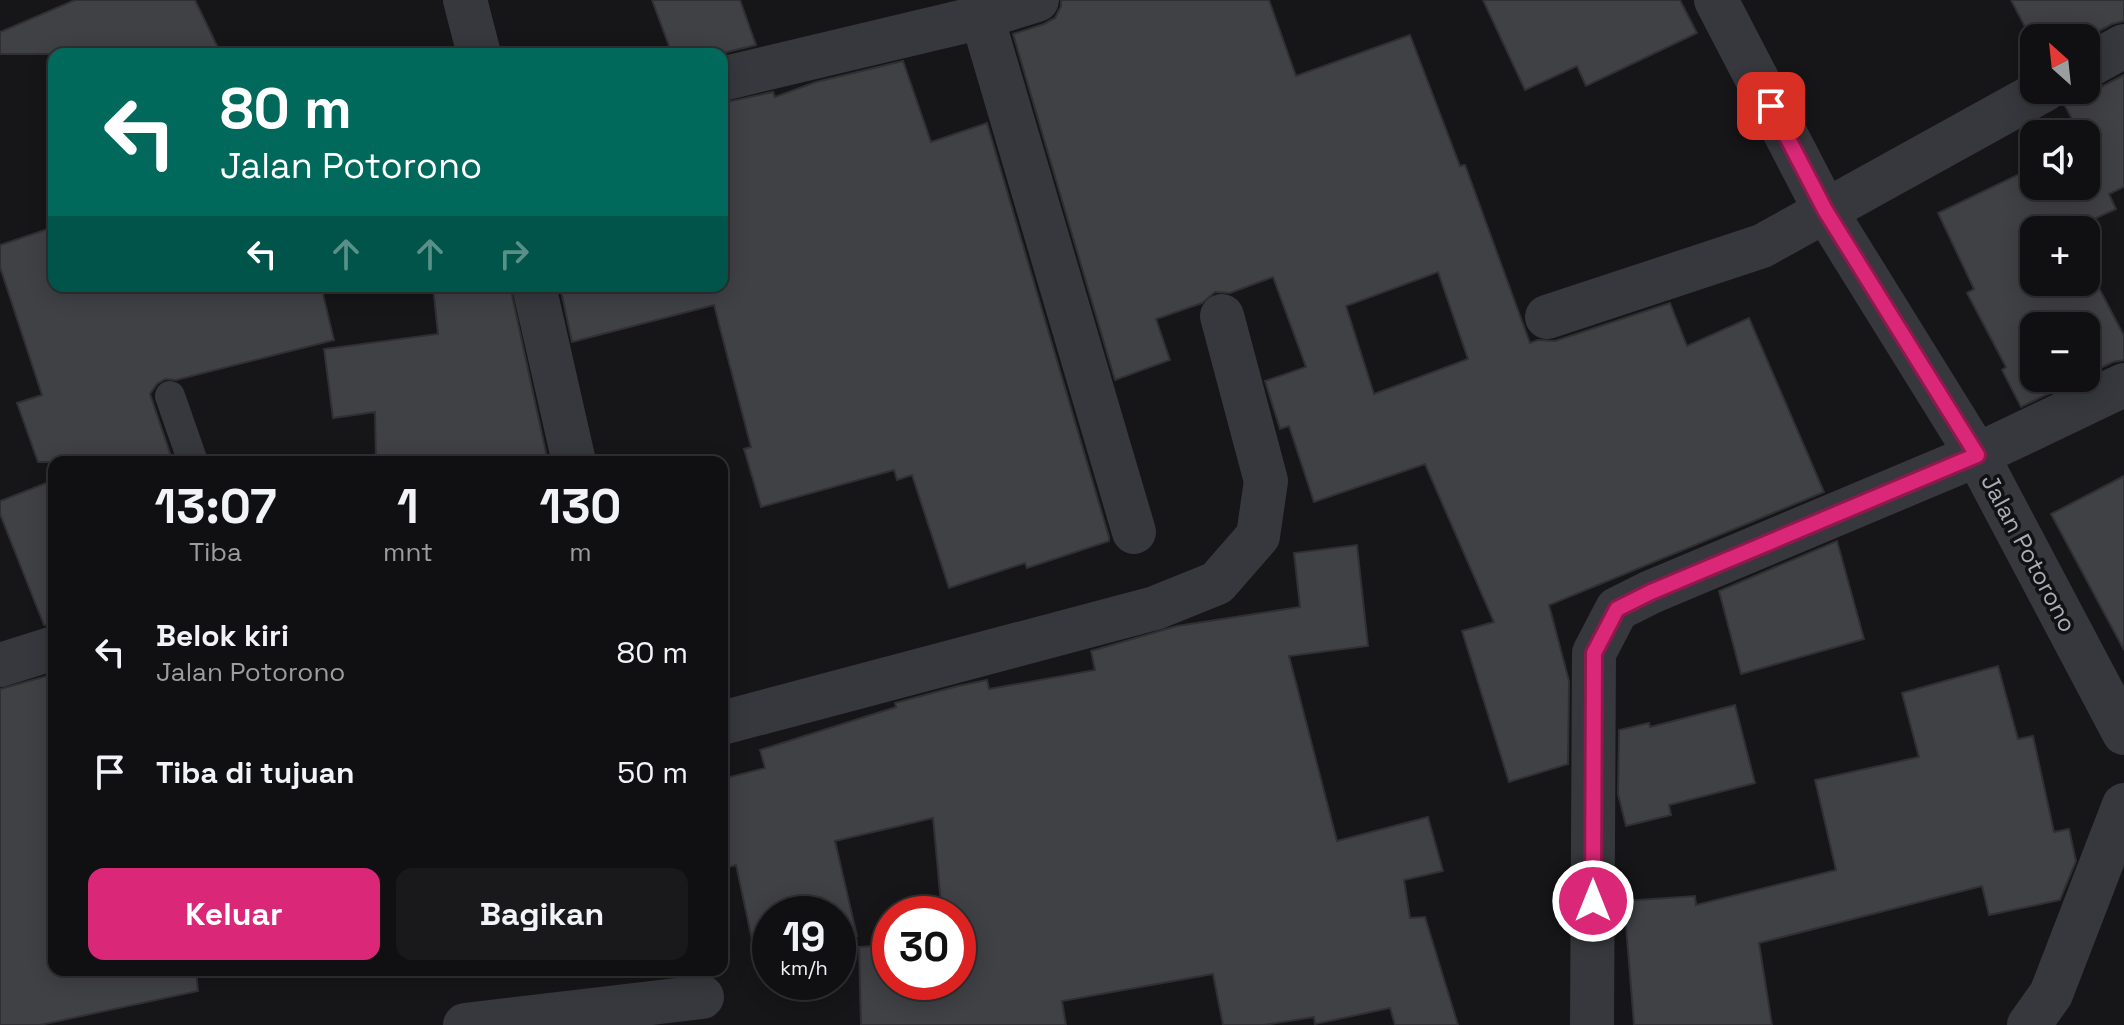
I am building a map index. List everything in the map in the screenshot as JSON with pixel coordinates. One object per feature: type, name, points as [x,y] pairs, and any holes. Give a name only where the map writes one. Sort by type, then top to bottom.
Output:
[{"type":"street","points":[[465,0],[477,48]]},
{"type":"street","points":[[728,78],[982,17],[1029,1]]},
{"type":"street","name":"Jalan Potorono","points":[[1718,1],[1825,210],[1977,455],[2124,733]]},
{"type":"street","points":[[982,17],[1134,532]]},
{"type":"street","points":[[2100,59],[2124,46]]},
{"type":"street","points":[[1547,317],[1762,246],[2020,103]]},
{"type":"street","points":[[535,292],[573,456]]},
{"type":"street","points":[[728,721],[1155,608],[1217,583],[1258,536],[1266,481],[1222,316]]},
{"type":"street","points":[[1592,1025],[1594,653],[1617,609],[1977,455],[2124,385]]},
{"type":"street","points":[[0,665],[48,650]]},
{"type":"street","points":[[2029,1025],[2051,994],[2124,805]]},
{"type":"street","points":[[465,1025],[702,997]]},
{"type":"lane","points":[[170,396],[191,456]]},
{"type":"building","points":[[75,0],[195,0],[218,48],[48,48],[48,54],[0,54],[0,32]]},
{"type":"building","points":[[652,0],[740,0],[756,45],[728,52],[728,48],[670,48]]},
{"type":"building","points":[[1061,0],[1269,0],[1296,76],[1410,35],[1460,166],[1465,165],[1530,343],[1555,341],[1670,303],[1687,346],[1749,318],[1824,492],[1549,605],[1569,681],[1568,764],[1509,782],[1462,631],[1494,622],[1425,464],[1314,502],[1289,426],[1280,429],[1265,381],[1306,367],[1273,277],[1230,293],[1215,292],[1202,303],[1156,319],[1170,360],[1115,380],[1013,34],[1055,18]],"holes":[[[1438,272],[1468,359],[1374,394],[1346,306]]]},
{"type":"building","points":[[1483,0],[1680,0],[1697,33],[1586,86],[1577,66],[1525,90]]},
{"type":"building","points":[[2011,0],[2124,0],[2124,21],[2100,30],[2100,24],[2024,24]]},
{"type":"building","points":[[903,61],[931,142],[987,123],[1109,541],[1027,568],[1025,563],[949,588],[912,475],[897,480],[894,470],[761,507],[744,449],[751,447],[714,305],[572,342],[561,292],[728,292],[728,102],[773,92],[775,97],[816,82]]},
{"type":"building","points":[[2124,75],[2124,187],[2109,194],[2116,209],[2100,216],[2020,216],[2020,296],[2100,296],[2100,290],[2124,336],[2124,360],[2100,368],[2100,312],[2020,312],[2020,392],[2052,392],[2021,407],[2002,370],[2006,367],[1967,293],[1974,289],[1938,213],[2020,174],[2020,200],[2100,200],[2100,120],[2073,120],[2064,104],[2100,104],[2100,87]]},
{"type":"building","points":[[48,229],[48,292],[322,292],[334,340],[176,380],[165,379],[157,384],[150,394],[171,456],[48,456],[48,462],[38,462],[17,403],[42,395],[0,267],[0,245]]},
{"type":"building","points":[[434,292],[511,292],[547,456],[376,456],[375,412],[333,418],[324,349],[438,334]]},
{"type":"building","points":[[2124,476],[2124,650],[2051,514]]},
{"type":"building","points":[[48,482],[48,625],[44,625],[0,514],[0,501]]},
{"type":"building","points":[[1837,541],[1864,639],[1741,674],[1719,591]]},
{"type":"building","points":[[1357,545],[1368,646],[1289,656],[1337,841],[1428,817],[1443,871],[1404,880],[1410,918],[1425,917],[1458,1025],[1395,1025],[1390,1008],[1315,1024],[1314,1017],[1264,1025],[1223,1025],[1213,974],[1062,1001],[1066,1025],[861,1025],[859,947],[872,946],[872,1000],[976,1000],[976,896],[940,896],[933,818],[835,841],[848,896],[752,896],[752,939],[736,865],[728,867],[728,777],[765,768],[760,750],[896,707],[895,703],[958,686],[987,680],[989,689],[1095,670],[1091,651],[1177,626],[1300,607],[1294,553]]},
{"type":"building","points":[[1998,666],[2018,739],[2033,736],[2054,832],[2069,829],[2076,861],[2060,900],[1989,915],[1982,886],[1759,943],[1772,1025],[1634,1025],[1624,901],[1695,896],[1696,905],[1836,870],[1815,780],[1919,757],[1902,693]]},
{"type":"building","points":[[48,676],[48,976],[197,976],[198,991],[40,1025],[0,1025],[0,689]]},
{"type":"building","points":[[1735,705],[1755,783],[1669,805],[1671,815],[1626,826],[1618,794],[1619,730],[1649,723],[1650,727]]},
{"type":"route","points":[[1593,901],[1594,653],[1617,609],[1977,455],[1825,210],[1771,106]]}]
